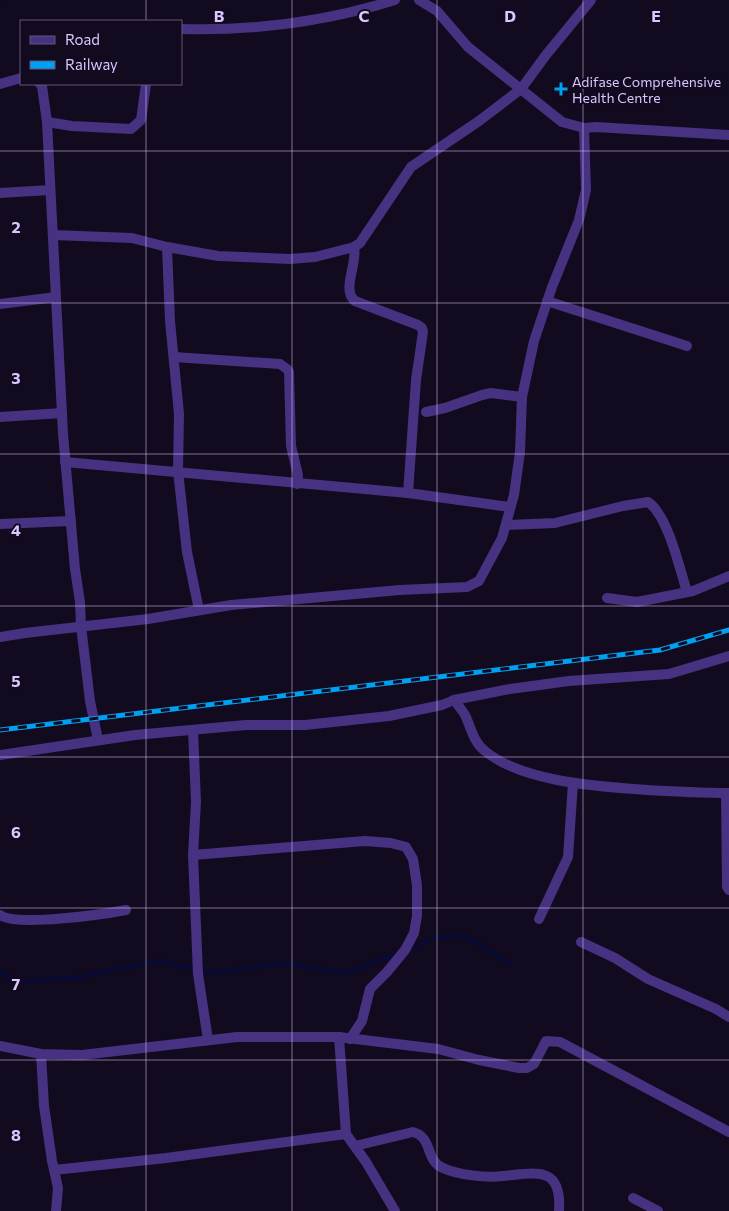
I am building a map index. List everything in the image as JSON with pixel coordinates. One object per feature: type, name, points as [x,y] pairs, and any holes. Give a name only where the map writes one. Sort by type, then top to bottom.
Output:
[{"type":"street","points":[[182,29],[262,28],[301,23],[394,0]]},
{"type":"street","points":[[419,0],[437,11],[468,47],[562,122],[584,128],[596,127],[729,135]]},
{"type":"street","points":[[53,236],[132,238],[167,248],[218,256],[290,259],[315,257],[354,247],[360,243],[411,167],[479,121],[521,89],[585,2]]},
{"type":"street","points":[[0,84],[20,78]]},
{"type":"street","points":[[41,85],[47,122],[65,462],[81,626],[90,701],[98,740]]},
{"type":"street","points":[[47,122],[72,126],[130,129],[141,120],[146,85]]},
{"type":"street","points":[[0,637],[25,632],[148,619],[231,606],[400,590],[467,587],[479,581],[506,525],[514,495],[520,452],[522,397],[534,341],[567,246],[579,220],[586,190],[584,128]]},
{"type":"street","points":[[0,193],[50,190]]},
{"type":"street","points":[[354,247],[356,256],[350,284],[351,298],[418,325],[422,328],[423,332],[416,380],[408,493]]},
{"type":"street","points":[[167,248],[170,321],[179,414],[178,471],[186,544],[199,610]]},
{"type":"street","points":[[0,304],[56,297]]},
{"type":"street","points":[[547,301],[686,346]]},
{"type":"street","points":[[174,357],[280,364],[288,369],[291,446],[298,475],[298,484]]},
{"type":"street","points":[[426,412],[445,408],[482,394],[522,397]]},
{"type":"street","points":[[0,417],[62,413]]},
{"type":"street","points":[[65,462],[408,493],[510,508]]},
{"type":"street","points":[[506,525],[555,523],[648,502],[653,505],[663,520],[678,560],[687,592]]},
{"type":"street","points":[[0,524],[71,521]]},
{"type":"street","points":[[607,598],[637,602],[687,592],[729,576]]},
{"type":"street","points":[[0,755],[135,735],[246,725],[305,725],[389,716],[510,689],[569,681],[669,674],[729,656]]},
{"type":"street","points":[[454,700],[464,713],[476,742],[484,751],[503,762],[525,771],[574,783],[690,793],[727,793],[727,887],[729,890]]},
{"type":"street","points":[[193,730],[196,802],[193,855],[197,961],[208,1040]]},
{"type":"street","points":[[538,919],[568,857],[574,783]]},
{"type":"street","points":[[193,855],[365,841],[390,843],[406,848],[413,859],[417,885],[417,916],[414,933],[405,950],[370,989],[362,1021],[344,1038],[346,1134],[395,1211]]},
{"type":"street","points":[[0,915],[4,918],[32,920],[104,914],[126,910]]},
{"type":"street","points":[[581,942],[615,958],[648,978],[716,1009],[729,1017]]},
{"type":"street","points":[[0,1046],[41,1054],[82,1055],[237,1037],[344,1038],[438,1049],[479,1060],[527,1068],[534,1064],[546,1041],[560,1042],[729,1132]]},
{"type":"street","points":[[41,1054],[44,1106],[58,1188],[56,1211]]},
{"type":"street","points":[[355,1146],[412,1132],[420,1134],[425,1140],[435,1163],[440,1168],[456,1173],[501,1177],[529,1172],[550,1177],[556,1184],[560,1201],[559,1211]]},
{"type":"street","points":[[54,1170],[166,1158],[346,1134]]},
{"type":"street","points":[[632,1198],[658,1211]]},
{"type":"waterway","points":[[409,949],[433,938],[463,935],[510,964]]},
{"type":"waterway","points":[[0,972],[16,982],[79,977],[158,961],[214,973],[285,963],[344,973],[397,954]]},
{"type":"railway","points":[[0,730],[660,650],[729,630]]},
{"type":"place","name":"Adifase Comprehensive Health Centre","points":[[561,89]]}]
